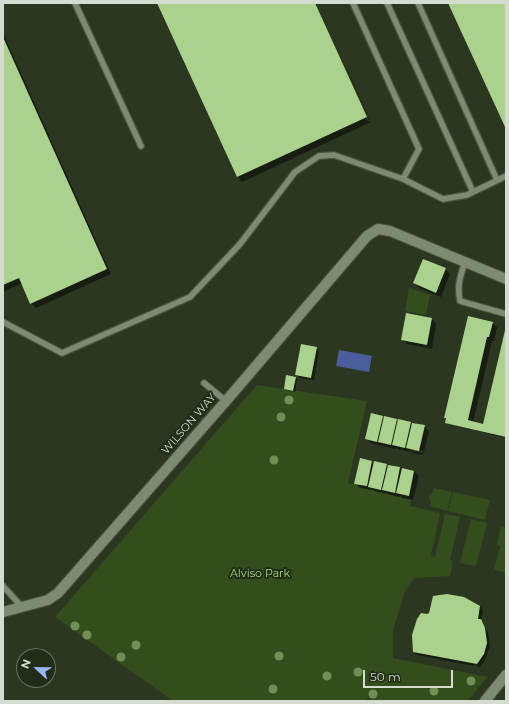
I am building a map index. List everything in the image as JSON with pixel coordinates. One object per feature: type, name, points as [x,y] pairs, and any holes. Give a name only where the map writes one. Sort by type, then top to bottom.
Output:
[{"type":"street","name":"WILSON WAY","points":[[3,612],[48,600],[58,593],[226,401],[367,236],[378,229],[390,230],[465,262]]},
{"type":"street","points":[[465,262],[506,279]]},
{"type":"street","points":[[485,701],[506,675]]},
{"type":"lane","points":[[75,3],[141,146]]},
{"type":"lane","points":[[353,3],[419,148],[403,179]]},
{"type":"lane","points":[[386,3],[473,192]]},
{"type":"lane","points":[[418,3],[497,180]]},
{"type":"lane","points":[[3,322],[62,353],[190,298],[240,244],[295,172],[319,156],[334,155],[403,179],[443,199],[467,195],[506,176]]},
{"type":"lane","points":[[465,262],[458,285],[460,301],[506,314]]},
{"type":"lane","points":[[204,383],[226,401]]},
{"type":"lane","points":[[3,586],[22,607]]},
{"type":"green space","points":[[409,288],[430,295],[426,315],[405,311]]},
{"type":"green space","name":"Alviso Park","points":[[257,385],[367,401],[348,483],[411,500],[410,506],[440,513],[431,556],[435,557],[445,514],[460,517],[450,560],[453,561],[450,576],[414,578],[405,591],[393,630],[393,658],[487,677],[468,701],[372,701],[368,698],[365,701],[173,701],[55,617]]},
{"type":"green space","points":[[434,488],[452,492],[447,511],[430,506],[431,501],[428,497],[432,494]]},
{"type":"green space","points":[[453,492],[490,500],[485,520],[448,511]]},
{"type":"green space","points":[[471,519],[487,523],[476,566],[460,563]]},
{"type":"green space","points":[[501,526],[506,528],[506,573],[494,570],[500,546],[497,545]]},
{"type":"water","points":[[339,350],[372,356],[369,372],[336,366]]},
{"type":"building","points":[[157,3],[315,3],[367,117],[237,177]]},
{"type":"building","points":[[448,3],[506,3],[506,129]]},
{"type":"building","points":[[3,37],[107,269],[30,304],[19,278],[3,285]]},
{"type":"building","points":[[423,259],[446,268],[436,293],[413,283]]},
{"type":"building","points":[[406,313],[432,318],[427,345],[401,340]]},
{"type":"building","points":[[468,316],[493,322],[489,337],[487,337],[468,420],[483,424],[506,326],[506,437],[445,423],[446,418],[444,418]]},
{"type":"building","points":[[301,344],[317,347],[311,378],[295,375]]},
{"type":"building","points":[[286,375],[296,377],[293,391],[284,389]]},
{"type":"building","points":[[371,413],[383,416],[377,442],[365,439]]},
{"type":"building","points":[[384,416],[397,419],[391,445],[378,442]]},
{"type":"building","points":[[398,419],[411,422],[405,448],[392,445]]},
{"type":"building","points":[[412,423],[425,425],[419,451],[406,448]]},
{"type":"building","points":[[360,458],[372,461],[367,486],[354,484]]},
{"type":"building","points":[[374,461],[387,464],[381,490],[368,487]]},
{"type":"building","points":[[388,465],[400,467],[395,493],[382,490]]},
{"type":"building","points":[[402,468],[414,471],[409,496],[396,493]]},
{"type":"building","points":[[447,594],[464,597],[480,606],[478,619],[481,619],[485,628],[487,643],[484,654],[477,664],[413,652],[412,635],[417,619],[421,613],[429,613],[433,596]]}]
